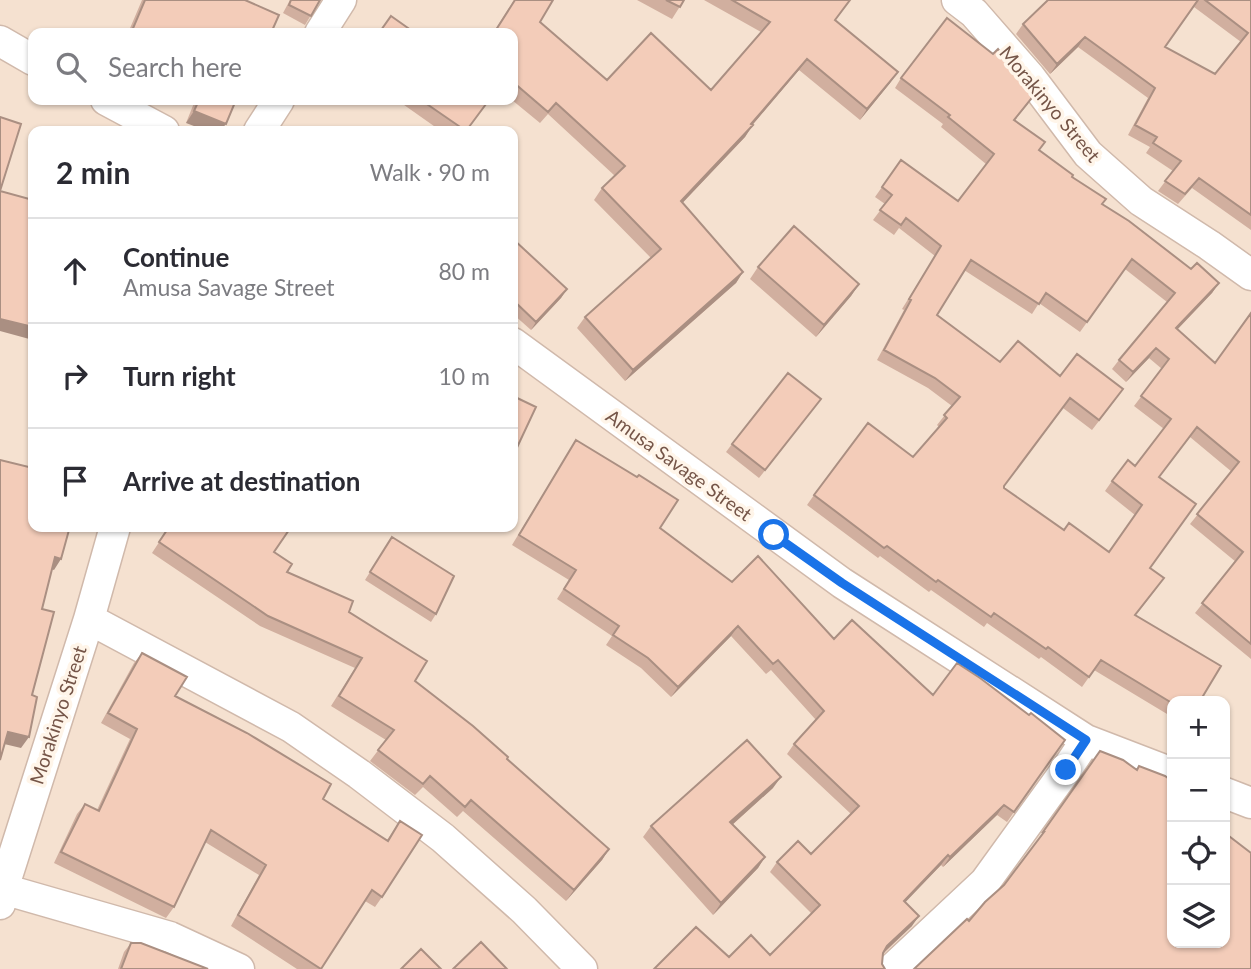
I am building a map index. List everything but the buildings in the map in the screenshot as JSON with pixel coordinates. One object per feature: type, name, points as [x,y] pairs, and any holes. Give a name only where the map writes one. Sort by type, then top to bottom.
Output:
[{"type":"street","points":[[323,28],[341,0]]},
{"type":"street","name":"Morakinyo Street","points":[[957,0],[974,13],[1030,77],[1088,155],[1141,201],[1251,275]]},
{"type":"street","points":[[0,41],[28,57]]},
{"type":"street","points":[[115,105],[155,126]]},
{"type":"street","points":[[262,126],[276,105]]},
{"type":"street","name":"Amusa Savage Street","points":[[518,347],[842,583],[1086,740],[1167,771]]},
{"type":"street","name":"Morakinyo Street","points":[[1,897],[89,619],[114,532]]},
{"type":"street","points":[[89,619],[292,727],[359,774],[443,838],[524,910],[582,969]]},
{"type":"street","points":[[892,969],[985,882],[1086,740]]},
{"type":"street","points":[[1230,795],[1251,803]]},
{"type":"street","points":[[1,897],[170,937],[239,969]]},
{"type":"shaded area","points":[[0,0],[1251,0],[1251,969],[0,969]]},
{"type":"route","points":[[774,535],[842,583],[1086,740],[1066,770]]}]
